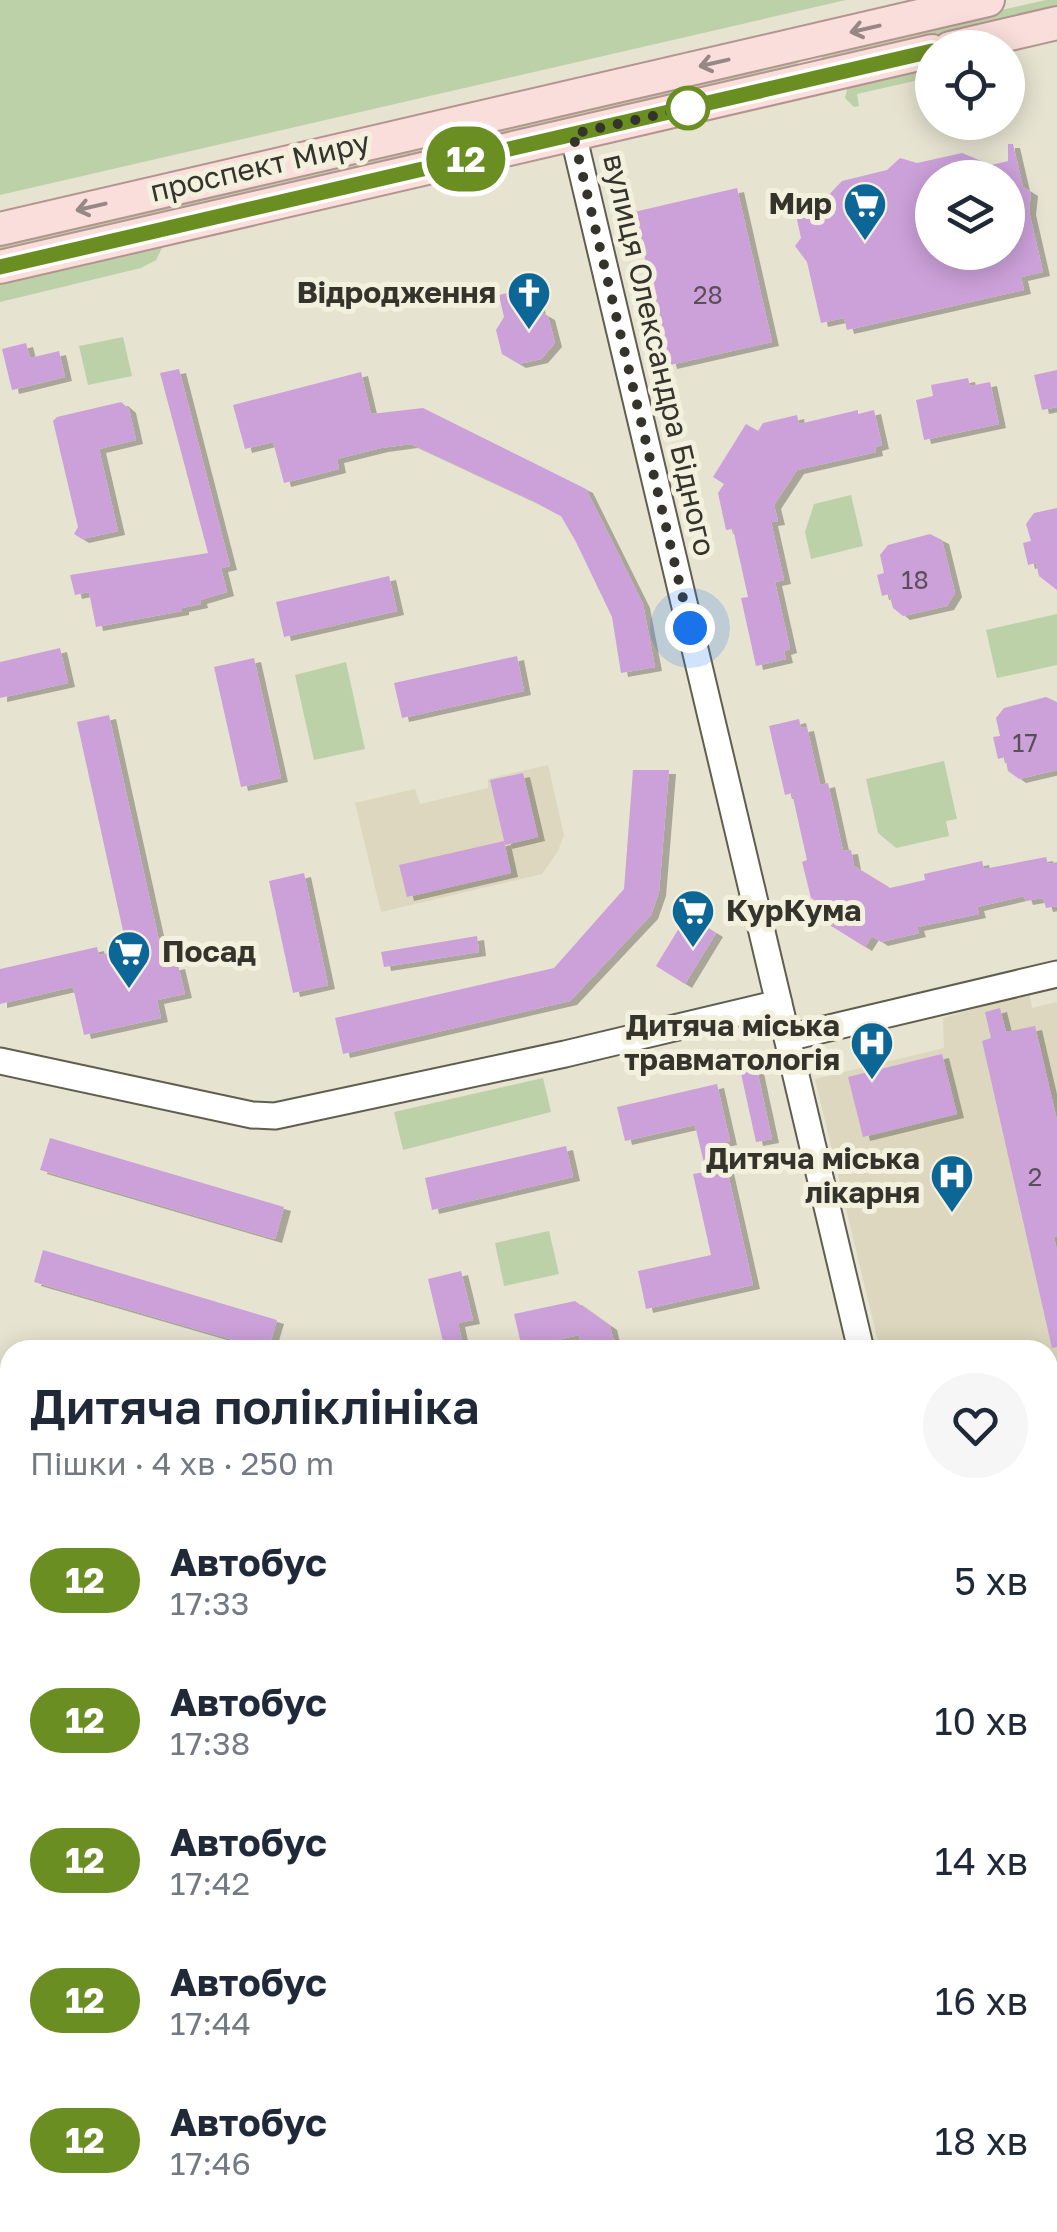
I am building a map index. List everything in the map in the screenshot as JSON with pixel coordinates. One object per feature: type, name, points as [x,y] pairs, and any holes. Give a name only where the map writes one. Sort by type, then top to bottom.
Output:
[{"type":"main road","name":"проспект Миру","points":[[0,229],[988,0]]},
{"type":"main road","points":[[1025,30],[1057,23]]},
{"type":"main road","points":[[809,42],[817,78]]},
{"type":"main road","name":"проспект Миру","points":[[0,267],[915,56]]},
{"type":"street","name":"вулиця Олександра Бідного","points":[[573,134],[859,1340]]},
{"type":"street","points":[[787,1038],[1057,974]]},
{"type":"street","points":[[0,1061],[252,1116],[275,1116],[779,1003]]},
{"type":"shaded area","points":[[548,765],[564,835],[542,874],[381,912],[355,803],[415,789],[420,804],[488,788],[488,779]]},
{"type":"shaded area","name":"Дитяча міська лікарня","points":[[1029,993],[1032,1008],[1057,1002],[1057,1340],[878,1340],[815,1079],[944,1048],[943,1018]]},
{"type":"green space","points":[[0,0],[846,0],[0,195]]},
{"type":"green space","points":[[1046,0],[1057,0],[1057,9],[964,30],[915,30],[915,41],[823,62],[820,51]]},
{"type":"green space","points":[[800,56],[796,67],[0,253],[0,242]]},
{"type":"green space","points":[[915,70],[915,81],[857,94],[859,106],[854,107],[845,98],[848,85]]},
{"type":"green space","points":[[162,248],[156,260],[141,268],[0,302],[0,285]]},
{"type":"green space","points":[[123,337],[132,376],[88,385],[79,346]]},
{"type":"green space","points":[[851,495],[863,546],[811,559],[805,532],[814,504]]},
{"type":"green space","points":[[1057,614],[1057,665],[997,678],[986,630]]},
{"type":"green space","points":[[346,662],[365,749],[314,760],[295,675]]},
{"type":"green space","points":[[944,761],[957,819],[946,821],[949,836],[896,848],[878,833],[866,779]]},
{"type":"green space","points":[[543,1078],[551,1112],[403,1150],[394,1112]]},
{"type":"green space","points":[[549,1231],[559,1274],[504,1286],[495,1243]]},
{"type":"building","name":"Мир","points":[[1008,144],[1013,144],[1017,160],[1008,160]]},
{"type":"building","name":"Мир","points":[[962,153],[979,160],[930,160]]},
{"type":"building","name":"Мир","points":[[900,158],[915,162],[915,270],[1025,270],[1025,188],[1031,192],[1029,211],[1043,272],[1021,277],[1024,290],[847,330],[844,318],[821,323],[807,262],[795,246],[801,238],[795,210],[820,204],[842,181],[887,170]]},
{"type":"building","points":[[737,188],[772,342],[670,365],[634,212]]},
{"type":"building","points":[[533,287],[539,311],[548,316],[555,343],[541,359],[519,364],[502,354],[496,330],[504,317],[499,295]]},
{"type":"building","points":[[26,343],[30,358],[59,351],[65,377],[12,390],[2,349]]},
{"type":"building","points":[[179,369],[230,566],[221,568],[227,592],[200,600],[201,604],[182,611],[96,627],[89,592],[75,595],[70,575],[208,553],[160,373]]},
{"type":"building","points":[[1057,370],[1057,407],[1042,410],[1034,375]]},
{"type":"building","points":[[361,372],[371,414],[423,408],[586,489],[643,604],[655,667],[621,673],[612,617],[576,542],[561,516],[531,500],[411,444],[337,459],[339,469],[284,483],[273,442],[245,449],[233,405]]},
{"type":"building","points":[[968,378],[970,386],[990,382],[999,424],[924,440],[916,400],[933,396],[931,385]]},
{"type":"building","points":[[121,402],[129,409],[136,440],[99,449],[118,531],[82,539],[74,534],[78,527],[53,421]]},
{"type":"building","points":[[858,410],[858,414],[874,410],[882,445],[875,447],[876,452],[797,470],[774,505],[778,521],[771,522],[784,580],[775,582],[790,649],[784,651],[786,659],[756,666],[741,598],[748,597],[733,529],[726,530],[718,493],[724,484],[713,477],[746,424],[758,431],[763,423],[797,415],[799,424]]},
{"type":"building","points":[[1057,508],[1057,590],[1039,576],[1036,563],[1028,565],[1023,543],[1031,541],[1026,524],[1034,513]]},
{"type":"building","points":[[930,534],[942,540],[955,593],[947,606],[903,616],[893,608],[889,594],[882,596],[877,575],[884,573],[880,555],[888,545]]},
{"type":"building","points":[[389,576],[397,611],[284,637],[276,602]]},
{"type":"building","points":[[60,648],[68,683],[0,698],[0,662]]},
{"type":"building","points":[[517,656],[524,691],[402,718],[394,683]]},
{"type":"building","points":[[254,658],[281,778],[241,787],[214,667]]},
{"type":"building","points":[[1046,697],[1057,702],[1057,770],[1019,779],[1008,771],[1005,757],[998,759],[993,737],[1000,736],[996,718],[1004,708]]},
{"type":"building","points":[[109,715],[165,968],[178,965],[185,994],[157,1000],[161,1018],[84,1035],[73,987],[0,1004],[0,969],[97,947],[99,955],[127,949],[77,722]]},
{"type":"building","points":[[799,719],[801,728],[807,727],[820,785],[828,783],[843,851],[851,850],[854,866],[890,888],[925,880],[924,874],[982,861],[984,869],[1046,857],[1048,864],[1057,862],[1057,906],[1046,908],[1043,898],[1026,901],[1024,896],[977,907],[979,914],[917,927],[919,933],[881,942],[872,936],[865,947],[812,914],[819,903],[811,898],[792,793],[785,795],[769,726]]},
{"type":"building","points":[[633,770],[669,770],[659,892],[651,915],[570,1001],[343,1054],[335,1018],[554,968],[624,889]]},
{"type":"building","points":[[523,773],[538,837],[505,845],[490,780]]},
{"type":"building","points":[[504,841],[511,873],[407,897],[399,865]]},
{"type":"building","points":[[304,873],[328,985],[293,993],[269,881]]},
{"type":"building","points":[[687,915],[716,933],[685,984],[656,966]]},
{"type":"building","points":[[477,936],[479,952],[384,967],[381,952]]},
{"type":"building","points":[[1000,1008],[1006,1032],[1035,1026],[1057,1120],[1057,1340],[1050,1340],[982,1041],[991,1038],[985,1012]]},
{"type":"building","points":[[942,1054],[957,1114],[863,1137],[848,1077]]},
{"type":"building","points":[[756,1065],[772,1139],[756,1142],[740,1069]]},
{"type":"building","points":[[717,1084],[730,1141],[721,1143],[753,1285],[646,1309],[638,1271],[711,1255],[693,1174],[706,1172],[695,1125],[625,1141],[617,1107]]},
{"type":"building","points":[[50,1138],[284,1207],[275,1239],[40,1170]]},
{"type":"building","points":[[566,1146],[573,1177],[432,1210],[425,1178]]},
{"type":"building","points":[[43,1250],[277,1320],[271,1340],[234,1340],[34,1282]]},
{"type":"building","points":[[461,1271],[473,1320],[458,1323],[462,1340],[443,1340],[428,1279]]},
{"type":"building","points":[[575,1301],[610,1326],[614,1340],[580,1340],[579,1335],[557,1340],[520,1340],[514,1314]]},
{"type":"bus line","name":"12","points":[[0,267],[915,55]]},
{"type":"place","name":"Мир","points":[[865,242]]},
{"type":"place","name":"Відродження","points":[[529,331]]},
{"type":"place","name":"КурКума","points":[[693,949]]},
{"type":"place","name":"Посад","points":[[129,990]]},
{"type":"place","name":"Дитяча міська травматологія","points":[[872,1081]]},
{"type":"place","name":"Дитяча міська лікарня","points":[[952,1214]]},
{"type":"route","points":[[688,108],[573,134],[690,628]]}]
